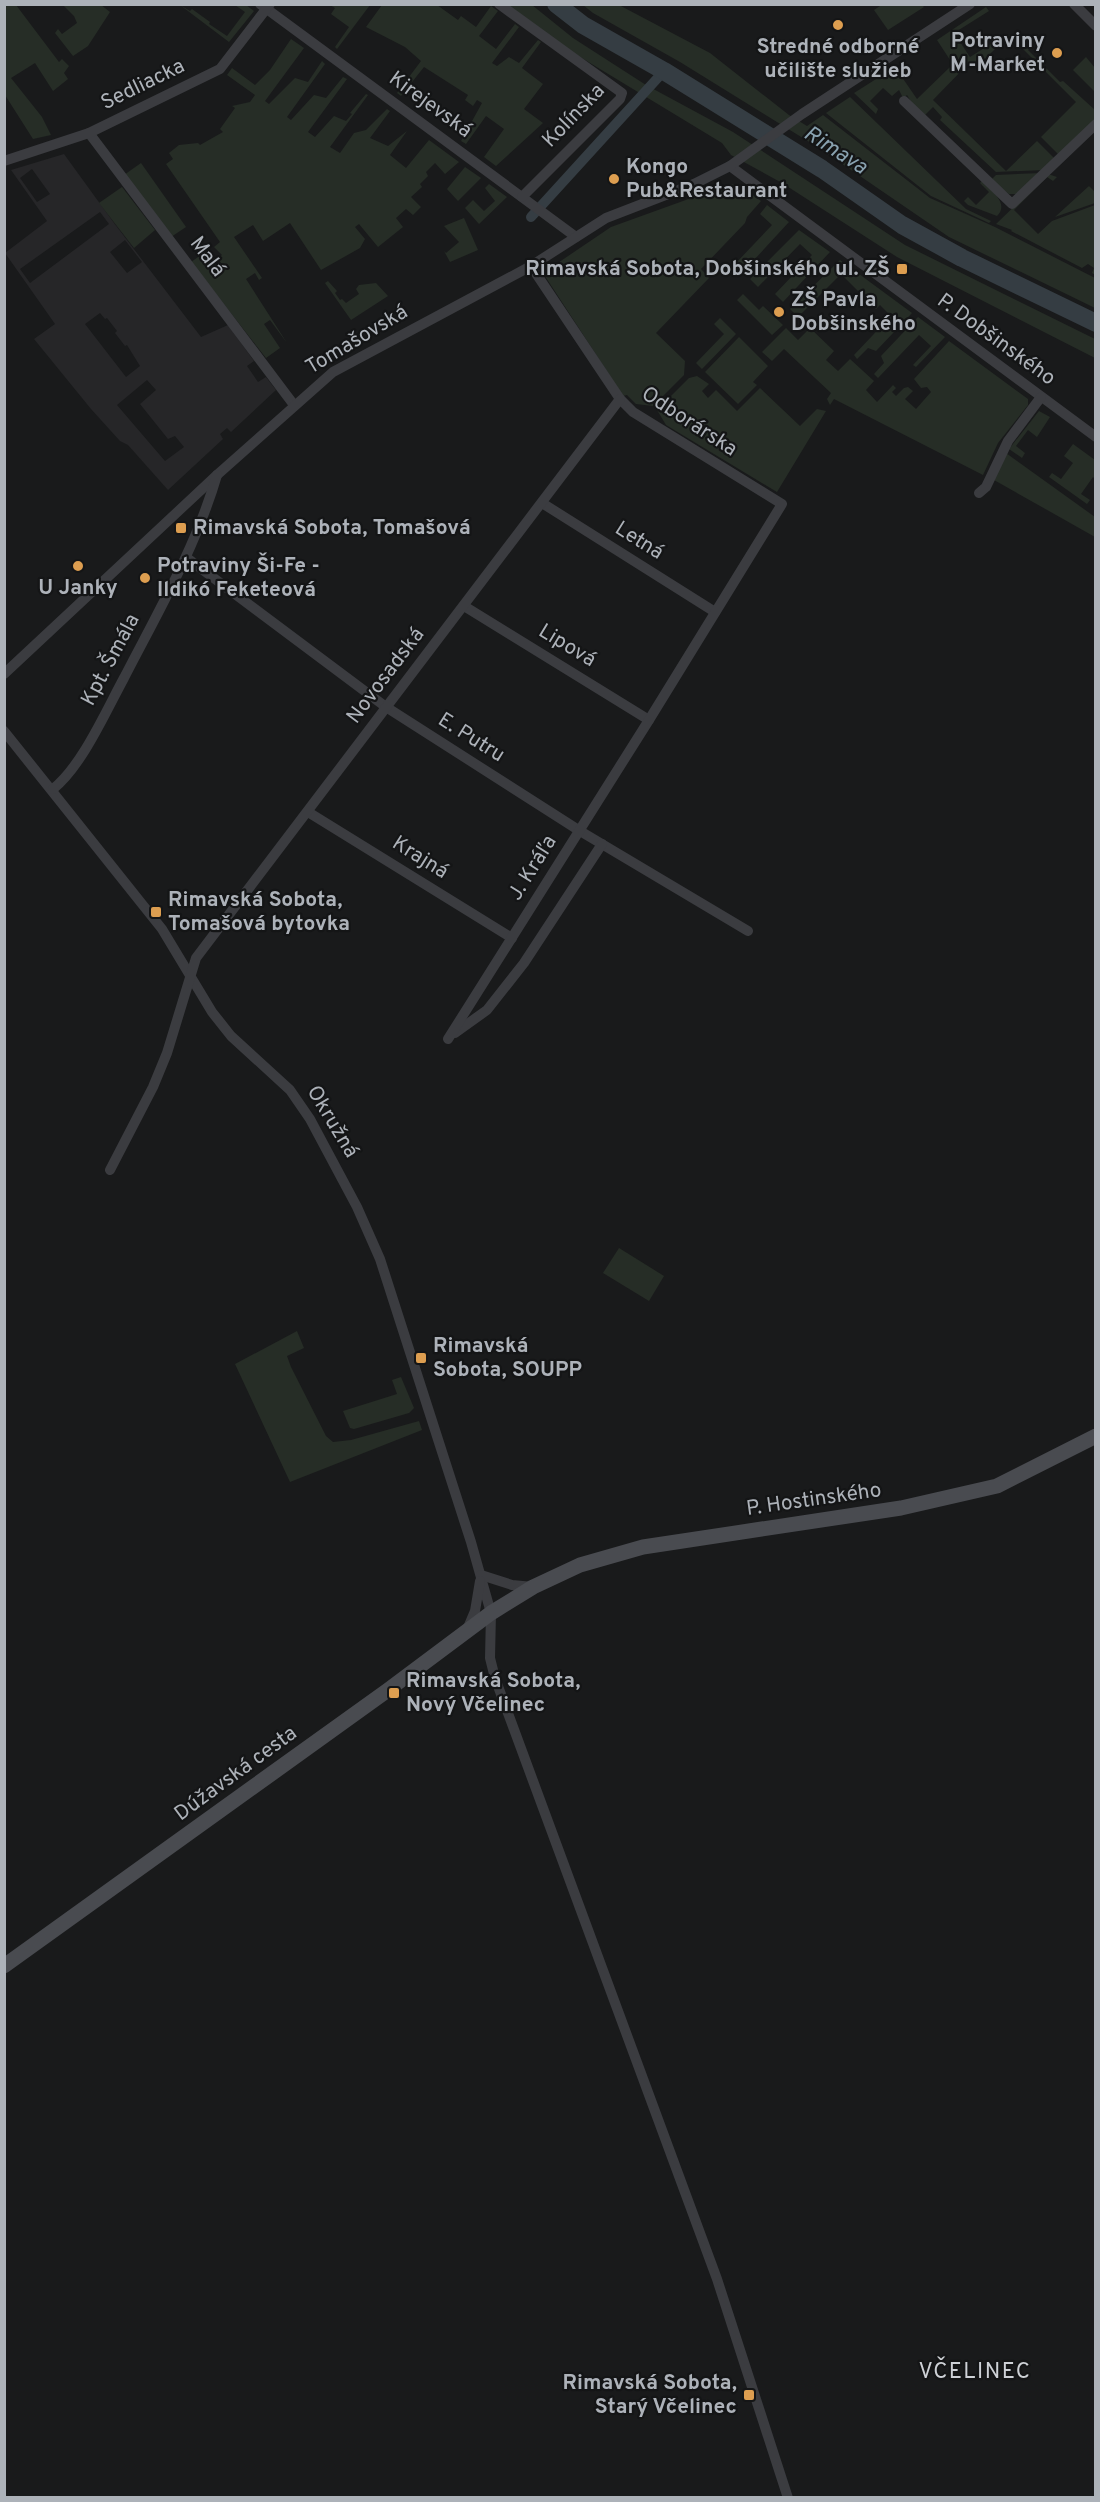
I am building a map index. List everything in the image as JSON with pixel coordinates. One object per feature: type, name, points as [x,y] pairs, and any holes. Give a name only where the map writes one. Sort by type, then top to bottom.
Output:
[{"type":"street","name":"Kolínska","points":[[499,4],[622,93],[620,99],[522,197]]},
{"type":"street","name":"Tomašovská","points":[[4,674],[217,475],[333,372],[531,266],[615,213],[694,184],[730,166],[796,118],[970,4]]},
{"type":"street","points":[[1074,4],[1095,27]]},
{"type":"street","name":"Kirejevská","points":[[266,6],[576,237]]},
{"type":"street","name":"Sedliacka","points":[[4,161],[88,133],[220,69],[266,6]]},
{"type":"street","points":[[904,102],[1012,204],[1095,124]]},
{"type":"street","name":"Malá","points":[[88,133],[294,405]]},
{"type":"street","name":"P. Dobšinského","points":[[730,166],[1095,437]]},
{"type":"street","name":"Odborárska","points":[[531,266],[620,399],[633,412],[782,504]]},
{"type":"street","points":[[979,493],[986,488],[1008,441],[1041,397]]},
{"type":"street","name":"Novosadská","points":[[110,1170],[157,1078],[196,958],[620,399]]},
{"type":"street","name":"Kpt. Šmála","points":[[53,789],[66,777],[103,718],[187,558],[208,507],[217,475]]},
{"type":"street","name":"Letná","points":[[542,503],[715,612]]},
{"type":"street","name":"J. Kráľa","points":[[602,844],[524,963],[487,1010],[448,1039],[580,831],[782,504]]},
{"type":"street","name":"E. Putru","points":[[187,558],[386,708],[580,831],[748,931]]},
{"type":"street","name":"Lipová","points":[[464,606],[649,720]]},
{"type":"street","name":"Okružná","points":[[4,730],[162,929],[190,979],[231,1036],[290,1090],[310,1119],[372,1238],[429,1408],[491,1613],[490,1658],[495,1678],[709,2257],[788,2498]]},
{"type":"street","name":"Krajná","points":[[308,812],[512,938]]},
{"type":"street","name":"P. Hostinského","points":[[491,1613],[533,1587],[580,1565],[643,1547],[901,1508],[997,1486],[1095,1436]]},
{"type":"street","points":[[480,1575],[512,1585],[533,1587]]},
{"type":"street","name":"Okružná","points":[[466,1632],[475,1611],[480,1575]]},
{"type":"street","name":"Dúžavská cesta","points":[[4,1966],[491,1613]]},
{"type":"shaded area","points":[[883,4],[922,5],[924,7],[888,30],[874,10]]},
{"type":"shaded area","points":[[4,5],[16,5],[59,62],[62,59],[69,66],[64,73],[68,79],[53,91],[35,63],[11,78],[42,117],[51,135],[33,139],[5,95]]},
{"type":"shaded area","points":[[63,5],[101,5],[110,12],[88,46],[73,56],[55,33],[58,29],[62,34],[77,23],[74,16]]},
{"type":"shaded area","points":[[180,5],[190,11],[192,9],[227,36],[245,12],[235,5],[246,5],[254,11],[229,42]]},
{"type":"shaded area","points":[[330,5],[370,5],[337,49],[335,47],[349,27],[331,14],[335,8]]},
{"type":"shaded area","points":[[382,5],[437,5],[458,20],[461,16],[476,27],[491,6],[498,11],[479,36],[496,49],[515,24],[519,27],[492,63],[497,66],[509,57],[519,63],[538,40],[541,42],[522,68],[543,84],[524,109],[543,123],[496,166],[484,157],[504,129],[486,116],[466,144],[461,141],[482,103],[477,100],[473,106],[465,100],[468,95],[424,67],[401,96],[397,93],[421,61],[405,47],[366,27]]},
{"type":"shaded area","points":[[508,5],[532,5],[573,38],[646,85],[733,132],[905,245],[1095,339],[1095,358],[897,257],[782,183],[731,155],[722,143],[567,49]]},
{"type":"shaded area","points":[[583,5],[619,5],[710,53],[789,115],[807,126],[823,115],[930,198],[995,227],[1095,278],[1095,308],[949,237],[819,148]]},
{"type":"shaded area","points":[[986,7],[989,11],[954,33],[970,57],[1005,35],[1021,36],[1012,45],[1005,39],[976,68],[969,63],[933,100],[1006,171],[1037,141],[1055,159],[1044,170],[996,172],[940,120],[942,117],[933,107],[925,115],[919,115],[907,95],[903,98],[899,90],[892,96],[883,88],[870,101],[878,109],[876,114],[854,93],[895,67],[917,99],[950,67],[950,60],[937,40]]},
{"type":"shaded area","points":[[1037,35],[1040,38],[1028,50],[1060,82],[1063,81],[1095,110],[1095,119],[1059,155],[1041,137],[1076,102],[1023,49]]},
{"type":"shaded area","points":[[291,39],[304,48],[265,101],[269,104],[295,78],[308,82],[322,61],[325,64],[287,117],[291,120],[314,95],[326,98],[343,77],[347,79],[308,132],[315,137],[334,116],[346,121],[366,94],[368,95],[330,147],[340,153],[354,133],[366,130],[387,109],[390,111],[370,138],[388,146],[407,131],[390,155],[406,168],[429,140],[459,162],[445,174],[435,163],[426,172],[428,176],[420,184],[422,187],[411,197],[421,207],[413,215],[406,209],[396,218],[403,227],[378,247],[359,224],[355,227],[365,239],[360,248],[321,270],[290,223],[263,241],[253,225],[234,237],[262,278],[259,280],[255,273],[246,279],[287,343],[270,320],[264,324],[280,348],[266,358],[191,262],[201,255],[209,266],[221,263],[218,258],[222,255],[214,247],[220,242],[166,164],[173,159],[169,153],[179,145],[198,143],[200,145],[223,132],[220,129],[235,108],[232,106],[250,102],[255,95],[227,75],[232,68],[255,85],[270,70]]},
{"type":"shaded area","points":[[1086,57],[1095,68],[1095,92],[1073,70]]},
{"type":"shaded area","points":[[850,97],[966,209],[991,221],[989,223],[931,196],[826,113]]},
{"type":"shaded area","points":[[64,154],[201,337],[228,325],[254,361],[247,366],[258,382],[266,377],[276,390],[231,432],[227,428],[220,434],[223,439],[168,490],[128,445],[120,441],[91,409],[34,339],[55,324],[5,253],[47,221],[11,170]],"holes":[[[32,169],[50,194],[37,202],[20,178]],[[100,212],[109,224],[30,283],[20,269]],[[125,240],[142,262],[127,273],[110,252]],[[100,313],[117,331],[115,333],[125,346],[127,345],[140,366],[126,377],[85,324]],[[147,380],[156,390],[140,404],[168,439],[175,436],[184,447],[165,461],[117,405]]]},
{"type":"shaded area","points":[[141,163],[186,227],[171,237],[124,175]]},
{"type":"shaded area","points":[[465,167],[481,178],[458,201],[447,189]]},
{"type":"shaded area","points":[[1041,173],[1017,194],[1009,194],[991,180],[996,175]]},
{"type":"shaded area","points":[[1048,174],[1057,177],[1053,181],[1047,177],[1014,210],[1038,234],[1052,221],[1095,205],[1095,275],[1092,273],[1094,268],[1088,264],[1082,268],[1012,230],[996,224]]},
{"type":"shaded area","points":[[982,181],[998,197],[1001,207],[997,216],[968,205],[964,201],[968,197],[976,205],[989,192],[980,183]]},
{"type":"shaded area","points":[[489,184],[507,197],[479,224],[465,208],[473,200],[484,211],[495,201],[485,188]]},
{"type":"shaded area","points":[[730,184],[740,186],[761,201],[747,217],[745,223],[701,269],[709,278],[656,333],[685,361],[684,375],[653,406],[636,404],[627,395],[623,396],[543,273],[611,227]]},
{"type":"shaded area","points":[[1089,186],[1095,192],[1095,203],[1055,217]]},
{"type":"shaded area","points":[[122,187],[155,230],[134,248],[99,203]]},
{"type":"shaded area","points":[[767,205],[789,222],[743,272],[735,264],[772,225],[760,214]]},
{"type":"shaded area","points":[[464,218],[478,250],[450,262],[444,251],[446,253],[459,242],[444,226]]},
{"type":"shaded area","points":[[799,230],[830,252],[783,302],[775,294],[812,255],[800,244],[758,287],[750,279]]},
{"type":"shaded area","points":[[840,260],[912,313],[876,351],[868,348],[857,359],[854,355],[891,316],[880,305],[876,309],[841,274],[798,317],[790,309]]},
{"type":"shaded area","points":[[328,281],[337,291],[335,293],[340,300],[346,303],[359,294],[356,289],[359,285],[376,283],[388,296],[351,320],[325,283]]},
{"type":"shaded area","points":[[743,294],[759,310],[763,306],[783,325],[772,335],[737,300]]},
{"type":"shaded area","points":[[918,317],[945,337],[916,367],[913,365],[931,346],[919,335],[878,378],[874,374],[884,363],[881,356]]},
{"type":"shaded area","points":[[720,318],[736,334],[702,369],[696,363],[724,334],[714,324]]},
{"type":"shaded area","points":[[786,328],[798,340],[810,328],[834,351],[826,360],[838,371],[850,359],[874,381],[866,390],[877,402],[893,385],[896,388],[892,392],[896,396],[908,387],[913,391],[905,399],[916,409],[931,392],[927,387],[921,388],[914,379],[949,341],[1028,399],[1028,405],[998,443],[983,475],[834,399],[830,405],[827,399],[831,393],[784,349],[772,361],[762,352]]},
{"type":"shaded area","points":[[739,337],[768,366],[753,382],[757,385],[738,404],[705,372]]},
{"type":"shaded area","points":[[697,376],[709,384],[702,391],[708,398],[716,390],[737,411],[760,388],[800,426],[817,409],[826,411],[777,492],[666,425],[657,410],[689,378]]},
{"type":"shaded area","points":[[1039,411],[1050,417],[1037,437],[1028,430],[1016,446],[1025,453],[1022,458],[1009,449]]},
{"type":"shaded area","points":[[1073,444],[1095,460],[1095,479],[1093,477],[1081,494],[1090,500],[1087,504],[1049,477],[1052,473],[1061,479],[1073,463],[1064,456]]},
{"type":"shaded area","points":[[1006,453],[1095,517],[1095,537],[994,480]]},
{"type":"shaded area","points":[[619,1248],[664,1276],[649,1301],[603,1273]]},
{"type":"shaded area","points":[[297,1331],[304,1348],[287,1356],[326,1436],[333,1442],[351,1440],[419,1421],[422,1430],[290,1482],[235,1364]]},
{"type":"shaded area","points":[[401,1377],[414,1408],[409,1413],[354,1429],[350,1428],[343,1411],[397,1394],[392,1380]]},
{"type":"waterway","name":"Rimava","points":[[556,4],[583,25],[664,71],[822,169],[902,225],[962,258],[1096,323]]},
{"type":"waterway","points":[[531,217],[664,71]]},
{"type":"place","name":"Stredné odborné učilište služieb","points":[[838,25]]},
{"type":"place","name":"Potraviny M-Market","points":[[1057,53]]},
{"type":"place","name":"Kongo Pub&Restaurant","points":[[614,179]]},
{"type":"place","name":"Rimavská Sobota, Dobšinského ul. ZŠ","points":[[902,269]]},
{"type":"place","name":"ZŠ Pavla Dobšinského","points":[[779,312]]},
{"type":"place","name":"Rimavská Sobota, Tomašová","points":[[181,528]]},
{"type":"place","name":"U Janky","points":[[78,566]]},
{"type":"place","name":"Potraviny Ši-Fe - Ildikó Feketeová","points":[[145,578]]},
{"type":"place","name":"Rimavská Sobota, Tomašová bytovka","points":[[156,912]]},
{"type":"place","name":"Rimavská Sobota, SOUPP","points":[[421,1358]]},
{"type":"place","name":"Rimavská Sobota, Nový Včelinec","points":[[394,1693]]},
{"type":"place","name":"Rimavská Sobota, Starý Včelinec","points":[[749,2395]]},
{"type":"district","name":"VČELINEC","points":[[975,2372]]}]
